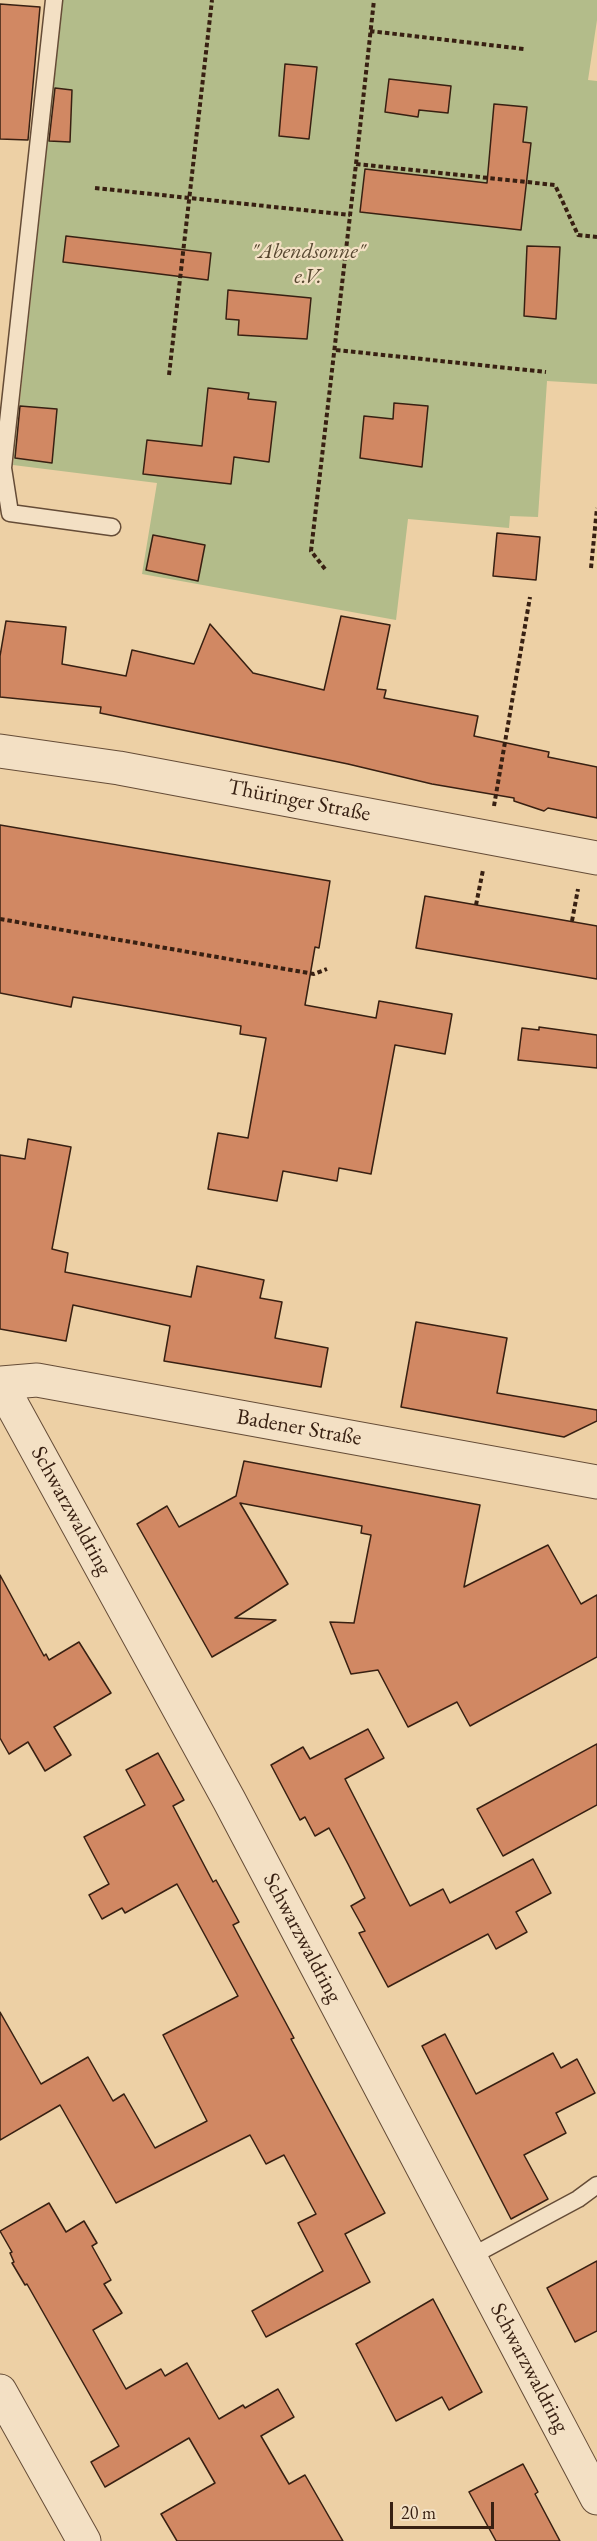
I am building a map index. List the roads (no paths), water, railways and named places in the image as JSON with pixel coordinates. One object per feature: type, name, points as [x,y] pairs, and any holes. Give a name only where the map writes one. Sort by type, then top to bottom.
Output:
[{"type":"street","name":"Thüringer Straße","points":[[0,751],[119,768],[597,858]]},
{"type":"street","name":"Badener Straße","points":[[0,1383],[37,1380],[597,1482]]},
{"type":"street","name":"Schwarzwaldring","points":[[0,1383],[229,1800],[597,2498]]},
{"type":"street","points":[[0,2391],[84,2541]]},
{"type":"lane","points":[[54,0],[3,468],[10,513],[112,527]]},
{"type":"lane","points":[[470,2257],[578,2199],[597,2185]]},
{"type":"park label","name":"\"Abendsonne\" e.V.","points":[[308,264]]}]
